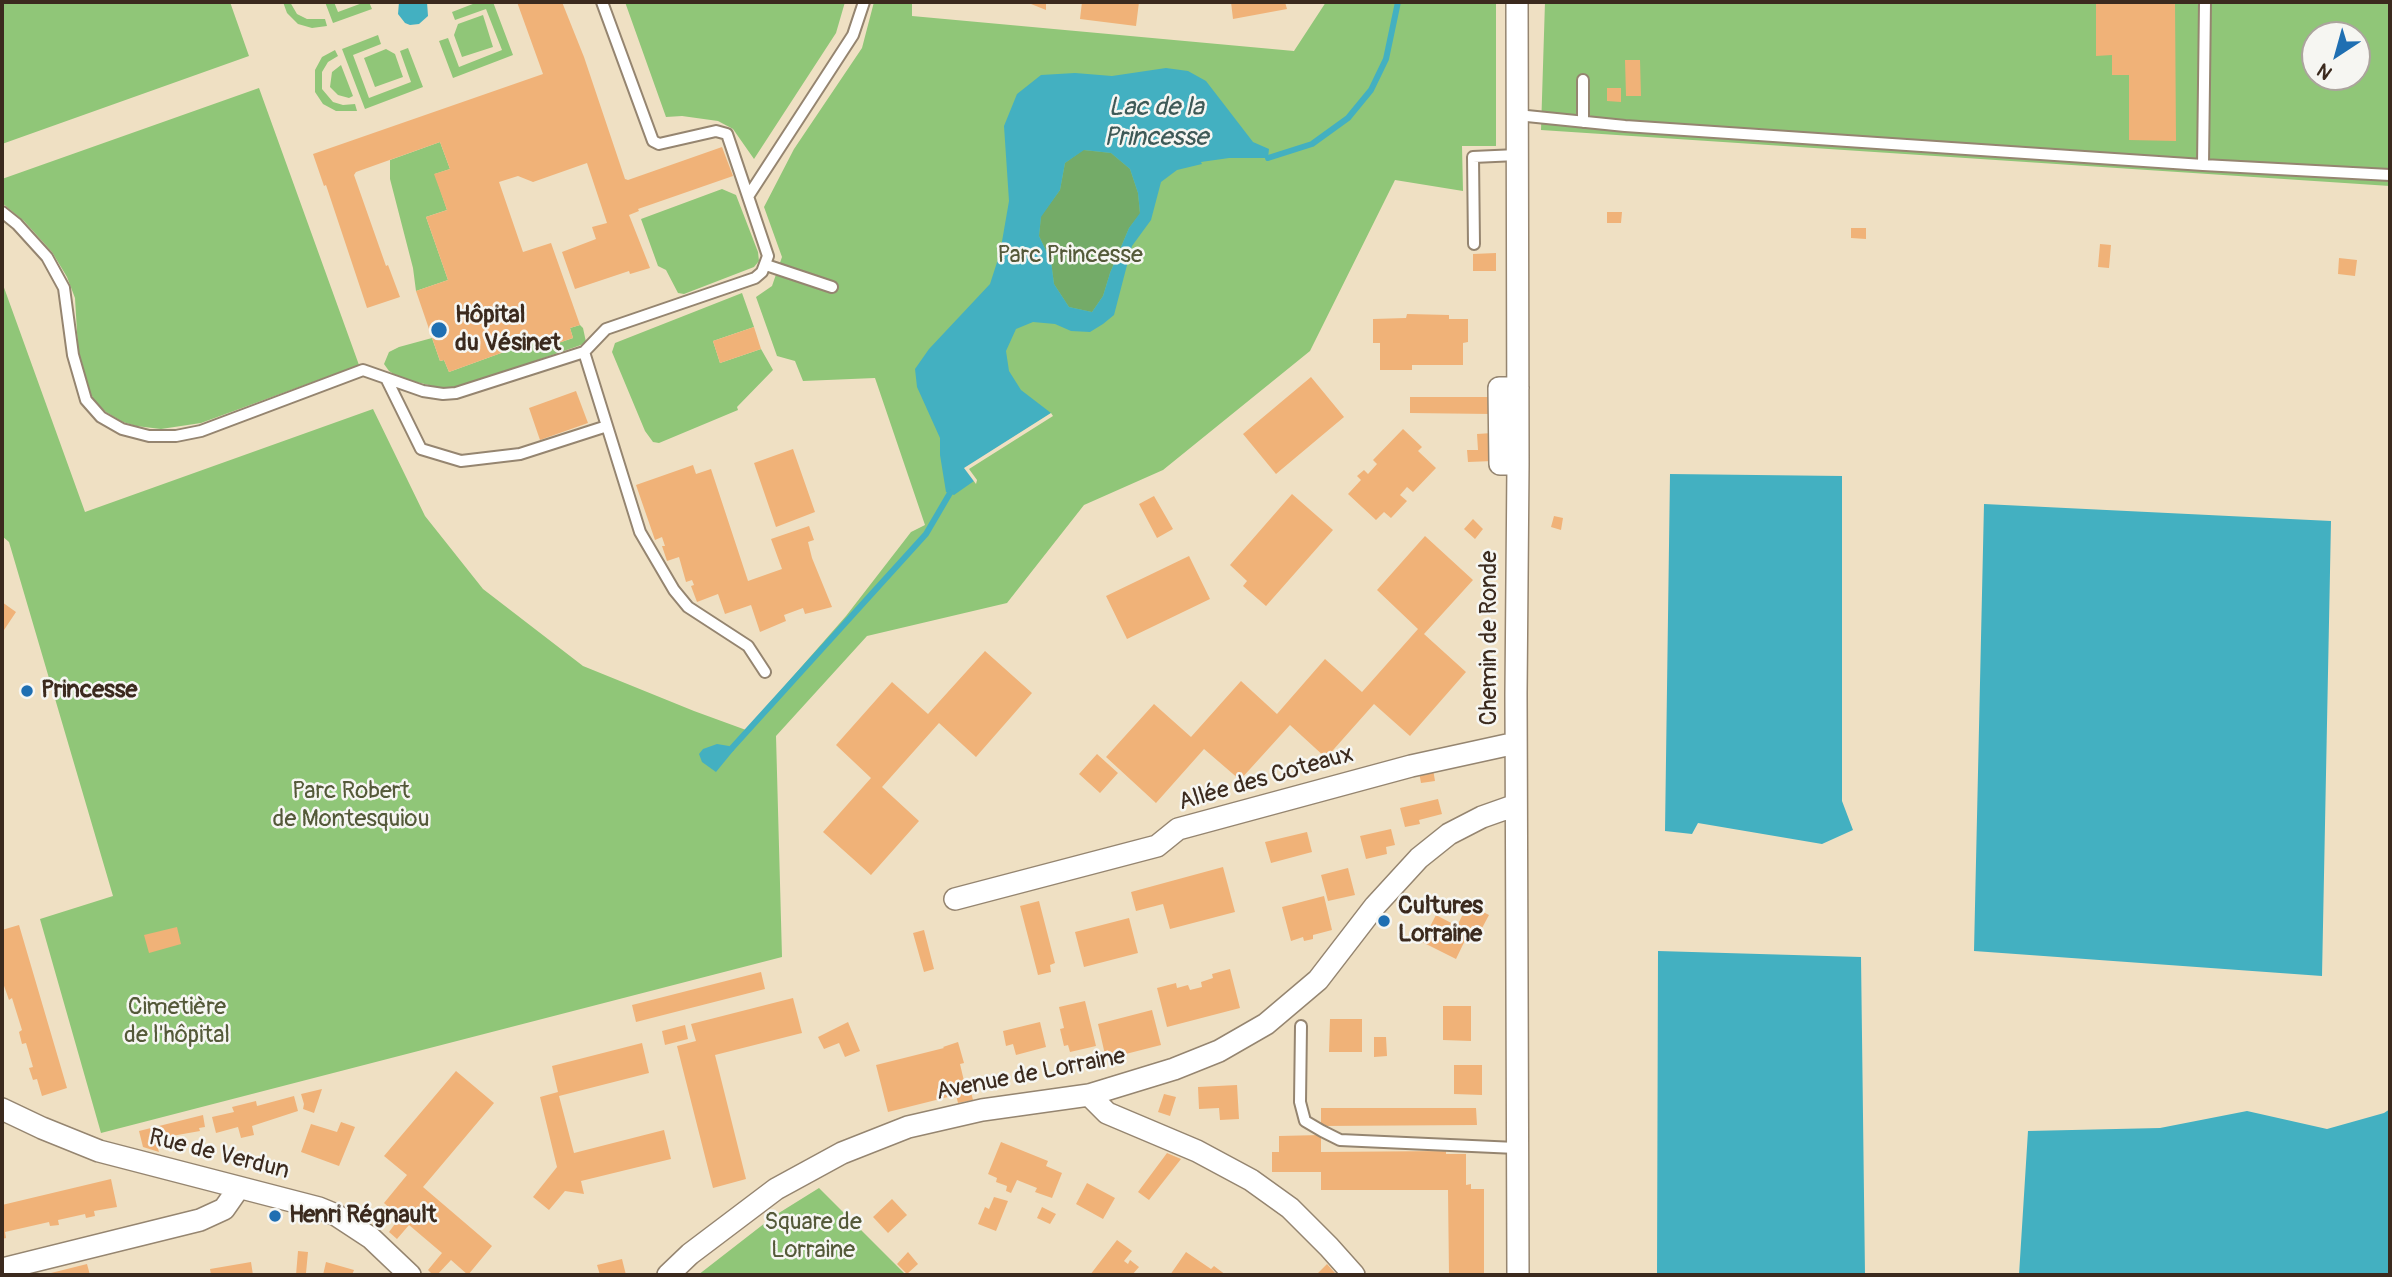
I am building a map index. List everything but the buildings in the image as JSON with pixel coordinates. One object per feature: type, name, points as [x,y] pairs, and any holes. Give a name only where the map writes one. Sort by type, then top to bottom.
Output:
[{"type":"street","name":"Chemin de Ronde","points":[[1517,2],[1517,1275]]},
{"type":"street","name":"Allée des Coteaux","points":[[955,899],[1157,846],[1178,829],[1411,766],[1516,743]]},
{"type":"street","name":"Avenue de Lorraine","points":[[668,1275],[690,1254],[776,1189],[842,1153],[908,1127],[982,1110],[1089,1095],[1174,1069],[1219,1051],[1266,1024],[1318,980],[1375,906],[1419,858],[1449,834],[1482,817],[1516,805]]},
{"type":"street","points":[[1089,1095],[1107,1113],[1198,1151],[1251,1180],[1290,1208],[1354,1275]]},
{"type":"street","name":"Rue de Verdun","points":[[2,1108],[41,1128],[99,1151],[238,1189],[294,1201],[336,1215],[371,1238],[410,1275]]},
{"type":"street","points":[[2,1269],[218,1214],[238,1189]]},
{"type":"lane","points":[[2,212],[17,224],[47,257],[64,288],[73,355],[86,400],[101,417],[122,429],[149,436],[176,436],[201,431],[363,370],[423,391],[456,393],[584,352],[606,329],[755,278],[766,265],[768,256],[727,134],[716,131],[659,144],[653,141],[602,2]]},
{"type":"lane","points":[[749,195],[853,35],[864,2]]},
{"type":"lane","points":[[2203,165],[2205,2]]},
{"type":"lane","points":[[1583,80],[1583,122]]},
{"type":"lane","points":[[1517,115],[1583,122],[2203,165],[2390,175]]},
{"type":"lane","points":[[1474,244],[1473,157],[1517,155]]},
{"type":"lane","points":[[766,265],[832,287]]},
{"type":"lane","points":[[584,352],[640,532],[674,590],[688,607],[748,646],[765,672]]},
{"type":"lane","points":[[387,380],[421,449],[461,461],[534,451],[607,426]]},
{"type":"lane","points":[[1301,1026],[1300,1102],[1305,1121],[1322,1131],[1340,1140],[1516,1148]]},
{"type":"green space","points":[[2,2],[230,2],[249,56],[2,144]]},
{"type":"green space","points":[[283,2],[290,2],[297,14],[307,19],[325,19],[327,26],[312,28],[298,24],[287,13]]},
{"type":"green space","points":[[325,2],[334,2],[338,12],[365,2],[369,2],[372,9],[333,23]]},
{"type":"green space","points":[[478,2],[493,2],[513,55],[453,78],[439,41],[448,38],[459,67],[502,50],[486,9],[455,20],[452,12]]},
{"type":"green space","points":[[625,2],[845,2],[836,33],[754,159],[733,129],[718,121],[682,116],[666,117]]},
{"type":"green space","points":[[874,2],[912,2],[912,16],[1294,51],[1326,2],[1496,2],[1496,146],[1462,146],[1463,191],[1395,180],[1310,351],[1163,470],[1084,505],[1007,603],[867,636],[776,736],[782,957],[101,1133],[40,919],[113,896],[9,542],[2,536],[2,282],[85,512],[373,409],[425,516],[483,589],[583,666],[746,730],[846,616],[911,532],[925,525],[875,378],[803,381],[795,361],[777,356],[756,297],[772,286],[782,257],[764,207],[794,149],[862,48]]},
{"type":"green space","points":[[1545,2],[2390,2],[2390,186],[1541,130]]},
{"type":"green space","points":[[483,15],[493,47],[462,57],[454,35],[458,24]]},
{"type":"green space","points":[[378,35],[381,44],[353,55],[369,98],[411,82],[400,51],[408,48],[423,87],[365,109],[342,49]]},
{"type":"green space","points":[[386,49],[395,54],[403,77],[375,87],[364,58]]},
{"type":"green space","points":[[335,50],[338,56],[328,62],[322,72],[322,89],[333,102],[355,104],[357,111],[336,111],[323,104],[315,92],[315,70],[322,57]]},
{"type":"green space","points":[[341,65],[353,96],[349,98],[338,95],[330,87],[332,72]]},
{"type":"green space","points":[[259,88],[359,365],[201,423],[161,429],[123,422],[106,412],[87,388],[78,349],[75,298],[67,277],[52,252],[24,221],[2,203],[2,179]]},
{"type":"green space","points":[[440,142],[450,169],[435,174],[447,210],[426,217],[448,280],[416,291],[413,268],[390,179],[390,160]]},
{"type":"green space","name":"Parc Princesse","points":[[1083,150],[1111,153],[1130,169],[1138,193],[1140,214],[1129,228],[1103,296],[1092,312],[1069,307],[1054,284],[1051,261],[1039,236],[1041,216],[1060,190],[1065,163]]},
{"type":"green space","points":[[722,189],[736,195],[759,261],[754,267],[684,294],[678,293],[666,270],[658,266],[641,219]]},
{"type":"green space","points":[[742,293],[754,327],[713,341],[720,363],[761,349],[773,370],[737,407],[738,410],[659,443],[653,442],[645,431],[612,352],[615,343]]},
{"type":"green space","points":[[580,325],[586,342],[581,345],[454,389],[400,378],[384,364],[389,352],[432,338],[440,361],[444,360],[449,372],[534,341],[538,350],[573,338],[570,328]]},
{"type":"green space","name":"Square de Lorraine","points":[[819,1188],[906,1275],[698,1275],[774,1216]]},
{"type":"water","points":[[399,2],[427,2],[428,16],[419,24],[405,23],[398,14]]},
{"type":"water","name":"Lac de la Princesse","points":[[1166,68],[1188,71],[1206,81],[1253,142],[1269,149],[1268,158],[1229,158],[1201,162],[1202,164],[1177,170],[1161,182],[1151,220],[1132,246],[1114,315],[1103,324],[1090,332],[1071,331],[1055,324],[1033,322],[1016,329],[1006,351],[1009,371],[1021,390],[1051,413],[965,468],[974,481],[954,495],[946,492],[940,438],[917,387],[915,369],[929,349],[990,284],[1000,253],[1009,201],[1004,126],[1017,94],[1041,75],[1075,73],[1112,76]],"holes":[[[1084,150],[1111,153],[1130,169],[1138,193],[1140,213],[1129,228],[1103,296],[1092,312],[1069,307],[1054,284],[1051,261],[1039,236],[1041,217],[1060,190],[1065,163]]]},
{"type":"water","points":[[1670,474],[1842,476],[1842,801],[1853,830],[1822,844],[1698,823],[1692,834],[1665,831]]},
{"type":"water","points":[[1984,504],[2331,521],[2322,976],[1974,951]]},
{"type":"water","points":[[717,744],[729,746],[734,750],[716,772],[702,762],[699,754],[703,749]]},
{"type":"water","points":[[1658,951],[1861,957],[1865,1275],[1657,1275]]},
{"type":"water","points":[[2390,1109],[2390,1275],[2019,1275],[2028,1131],[2160,1128],[2247,1111],[2327,1129]]},
{"type":"pier","points":[[1051,413],[1053,416],[969,469],[977,480],[976,484],[964,468]]},
{"type":"waterway","points":[[1268,158],[1312,144],[1348,118],[1371,90],[1386,59],[1398,2]]},
{"type":"waterway","points":[[731,749],[926,534],[950,493]]},
{"type":"place","name":"Hôpital du Vésinet","points":[[439,330]]},
{"type":"place","name":"Princesse","points":[[27,691]]},
{"type":"place","name":"Cultures Lorraine","points":[[1384,921]]},
{"type":"place","name":"Henri Régnault","points":[[275,1216]]},
{"type":"park label","name":"Parc Robert de Montesquiou","points":[[351,806]]},
{"type":"park label","name":"Cimetière de l'hôpital","points":[[177,1022]]}]
